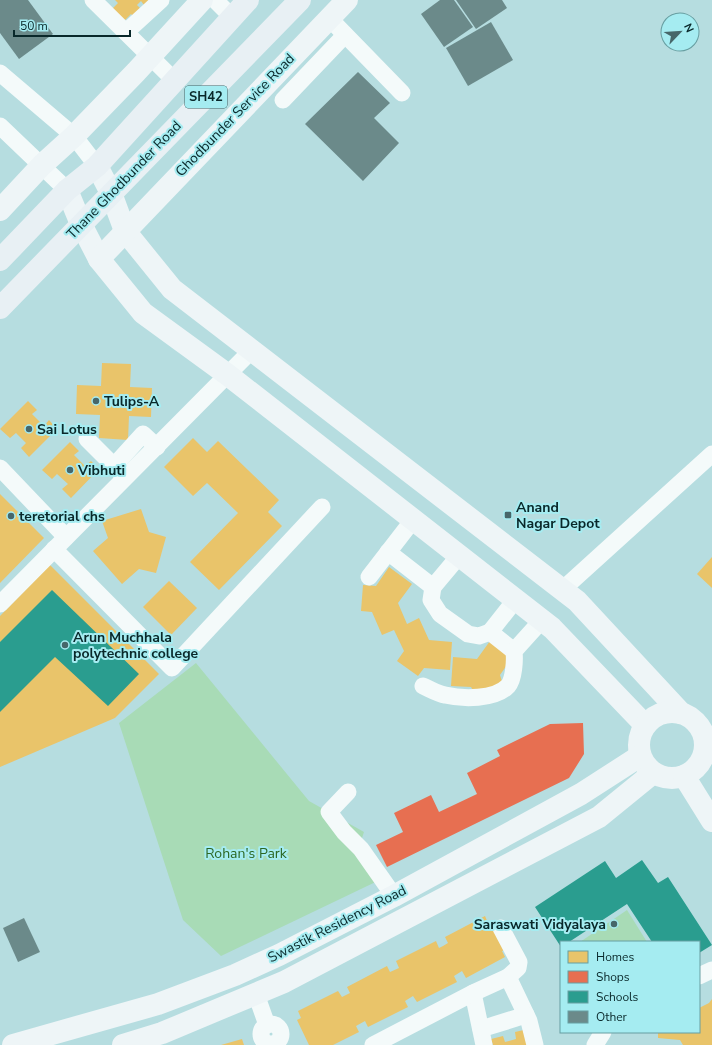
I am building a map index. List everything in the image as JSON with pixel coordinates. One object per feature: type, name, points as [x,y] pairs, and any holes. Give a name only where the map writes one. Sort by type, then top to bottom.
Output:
[{"type":"main road","points":[[0,210],[42,165],[74,136],[202,0]]},
{"type":"main road","name":"Thane Ghodbunder Road","points":[[0,260],[67,190],[97,166],[248,0]]},
{"type":"main road","name":"Thane Ghodbunder Road","points":[[0,308],[80,224],[300,0]]},
{"type":"main road","name":"Ghodbunder Service Road","points":[[98,259],[346,0]]},
{"type":"main road","points":[[97,166],[111,193],[125,232],[172,288],[577,601],[681,713],[696,722],[701,729],[710,754],[684,776],[668,778],[653,773],[645,765],[640,756],[639,740],[645,725],[652,718],[661,713],[671,711],[681,713]]},
{"type":"main road","points":[[67,190],[80,224],[98,259],[143,313],[228,375],[552,628],[645,725]]},
{"type":"main road","name":"Swastik Residency Road","points":[[13,1045],[158,1004],[235,975],[394,896],[581,794],[640,756]]},
{"type":"main road","name":"Swastik Residency Road","points":[[123,1045],[162,1033],[258,993],[599,817],[653,773]]},
{"type":"main road","points":[[684,776],[712,821]]},
{"type":"main road","points":[[235,975],[258,993],[264,961]]},
{"type":"main road","points":[[176,997],[185,1024]]},
{"type":"street","points":[[93,0],[175,81]]},
{"type":"street","points":[[126,32],[161,0]]},
{"type":"street","points":[[215,0],[232,17]]},
{"type":"street","points":[[329,18],[402,93]]},
{"type":"street","points":[[283,100],[345,35]]},
{"type":"street","points":[[0,73],[74,136],[97,166]]},
{"type":"street","points":[[0,126],[67,190]]},
{"type":"street","points":[[0,604],[66,537],[120,472],[228,375],[253,350]]},
{"type":"street","points":[[153,443],[197,390]]},
{"type":"street","points":[[87,439],[120,472]]},
{"type":"street","points":[[562,590],[712,454]]},
{"type":"street","points":[[0,468],[66,537]]},
{"type":"street","points":[[54,549],[172,668],[322,507]]},
{"type":"street","points":[[369,577],[413,520]]},
{"type":"street","points":[[388,552],[433,587]]},
{"type":"street","points":[[459,556],[433,587],[431,600],[440,614],[468,634],[479,636],[490,632],[516,599]]},
{"type":"street","points":[[514,651],[542,620]]},
{"type":"street","points":[[423,686],[445,695],[477,698],[504,690],[509,685],[515,660],[514,651],[490,632]]},
{"type":"street","points":[[348,792],[329,812],[344,832],[361,849],[394,896]]},
{"type":"street","points":[[373,1045],[473,993],[508,977],[518,968],[519,962],[501,928]]},
{"type":"street","points":[[700,976],[712,970]]},
{"type":"street","points":[[508,977],[526,1015],[535,1045]]},
{"type":"street","points":[[258,993],[267,1025],[262,1029],[261,1035],[264,1040],[275,1043]]},
{"type":"street","points":[[473,993],[483,1037],[526,1015]]},
{"type":"street","points":[[595,1045],[602,1033]]},
{"type":"green space","name":"Rohan's Park","points":[[196,663],[309,801],[364,832],[359,847],[386,877],[221,956],[183,920],[119,723]]},
{"type":"green space","points":[[627,910],[646,941],[581,941]]},
{"type":"building: Homes","points":[[115,0],[149,0],[144,5],[141,1],[137,5],[141,9],[133,16],[131,14],[124,21],[112,9],[118,3]]},
{"type":"building: Homes","points":[[102,363],[131,364],[130,387],[152,388],[151,417],[129,416],[128,440],[99,438],[100,415],[76,414],[77,385],[101,386]]},
{"type":"building: Homes","name":"Sai Lotus","points":[[28,401],[37,410],[32,414],[44,426],[49,420],[57,429],[29,457],[21,448],[26,443],[16,433],[10,438],[0,429]]},
{"type":"building: Homes","points":[[193,438],[207,452],[218,441],[279,500],[268,512],[282,526],[219,590],[190,562],[238,513],[207,483],[193,496],[164,467]]},
{"type":"building: Homes","name":"Vibhuti","points":[[70,442],[79,451],[74,455],[85,466],[91,461],[99,469],[71,498],[62,489],[68,484],[57,474],[52,479],[42,470]]},
{"type":"building: Homes","name":"teretorial chs","points":[[0,494],[44,538],[0,583]]},
{"type":"building: Homes","points":[[141,509],[149,532],[166,537],[156,573],[139,569],[122,584],[93,551],[108,538],[102,521]]},
{"type":"building: Homes","points":[[712,557],[712,588],[697,574]]},
{"type":"building: Homes","name":"Arun Muchhala polytechnic college","points":[[50,565],[159,674],[115,718],[0,767],[0,616]]},
{"type":"building: Homes","points":[[389,567],[412,584],[398,603],[407,624],[419,618],[429,640],[452,642],[450,670],[424,668],[418,676],[397,661],[404,651],[394,630],[382,635],[372,612],[361,611],[363,585],[376,586]]},
{"type":"building: Homes","points":[[169,581],[197,608],[171,635],[143,607]]},
{"type":"building: Homes","points":[[490,641],[513,656],[500,675],[504,688],[476,696],[471,687],[451,686],[453,657],[477,659]]},
{"type":"building: Homes","points":[[485,916],[488,923],[492,921],[507,949],[502,951],[505,957],[466,978],[462,971],[454,976],[457,982],[417,1002],[413,996],[405,1001],[408,1007],[368,1027],[365,1021],[356,1026],[359,1032],[333,1045],[309,1045],[297,1020],[301,1018],[298,1011],[338,991],[342,997],[350,993],[347,987],[387,966],[390,972],[399,968],[396,961],[436,941],[439,948],[443,946],[448,943],[445,937]]},
{"type":"building: Homes","points":[[712,999],[712,1045],[683,1045],[680,1040],[658,1038],[658,1033],[700,1033],[700,1008],[709,1003]]},
{"type":"building: Homes","points":[[528,1029],[533,1045],[493,1045],[491,1039],[503,1036],[505,1042],[516,1039],[515,1032]]},
{"type":"building: Homes","points":[[242,1039],[244,1045],[221,1045]]},
{"type":"building: Shops","points":[[583,723],[584,754],[569,778],[387,867],[376,845],[403,832],[394,813],[431,795],[439,812],[477,794],[467,773],[500,756],[497,750],[550,724]]},
{"type":"building: Schools","points":[[52,590],[139,674],[108,706],[55,657],[0,712],[0,642]]},
{"type":"building: Schools","points":[[642,860],[658,883],[668,877],[712,945],[700,952],[700,941],[651,941],[627,904],[571,941],[560,941],[560,945],[535,907],[605,861],[616,878]]},
{"type":"building: Other","points":[[0,0],[28,0],[53,34],[19,59],[0,33]]},
{"type":"building: Other","points":[[440,0],[454,0],[473,27],[444,47],[421,14]]},
{"type":"building: Other","points":[[456,0],[502,0],[507,8],[476,29]]},
{"type":"building: Other","points":[[491,22],[513,60],[468,86],[446,48]]},
{"type":"building: Other","points":[[358,72],[390,103],[374,118],[399,143],[363,181],[305,124]]},
{"type":"building: Other","points":[[24,918],[40,952],[18,962],[3,928]]},
{"type":"place","name":"Tulips-A","points":[[96,401]]},
{"type":"place","name":"Sai Lotus","points":[[29,429]]},
{"type":"place","name":"Vibhuti","points":[[70,470]]},
{"type":"place","name":"Anand Nagar Depot","points":[[508,515]]},
{"type":"place","name":"teretorial chs","points":[[11,516]]},
{"type":"place","name":"Arun Muchhala polytechnic college","points":[[65,645]]},
{"type":"place","name":"Saraswati Vidyalaya","points":[[614,924]]}]
